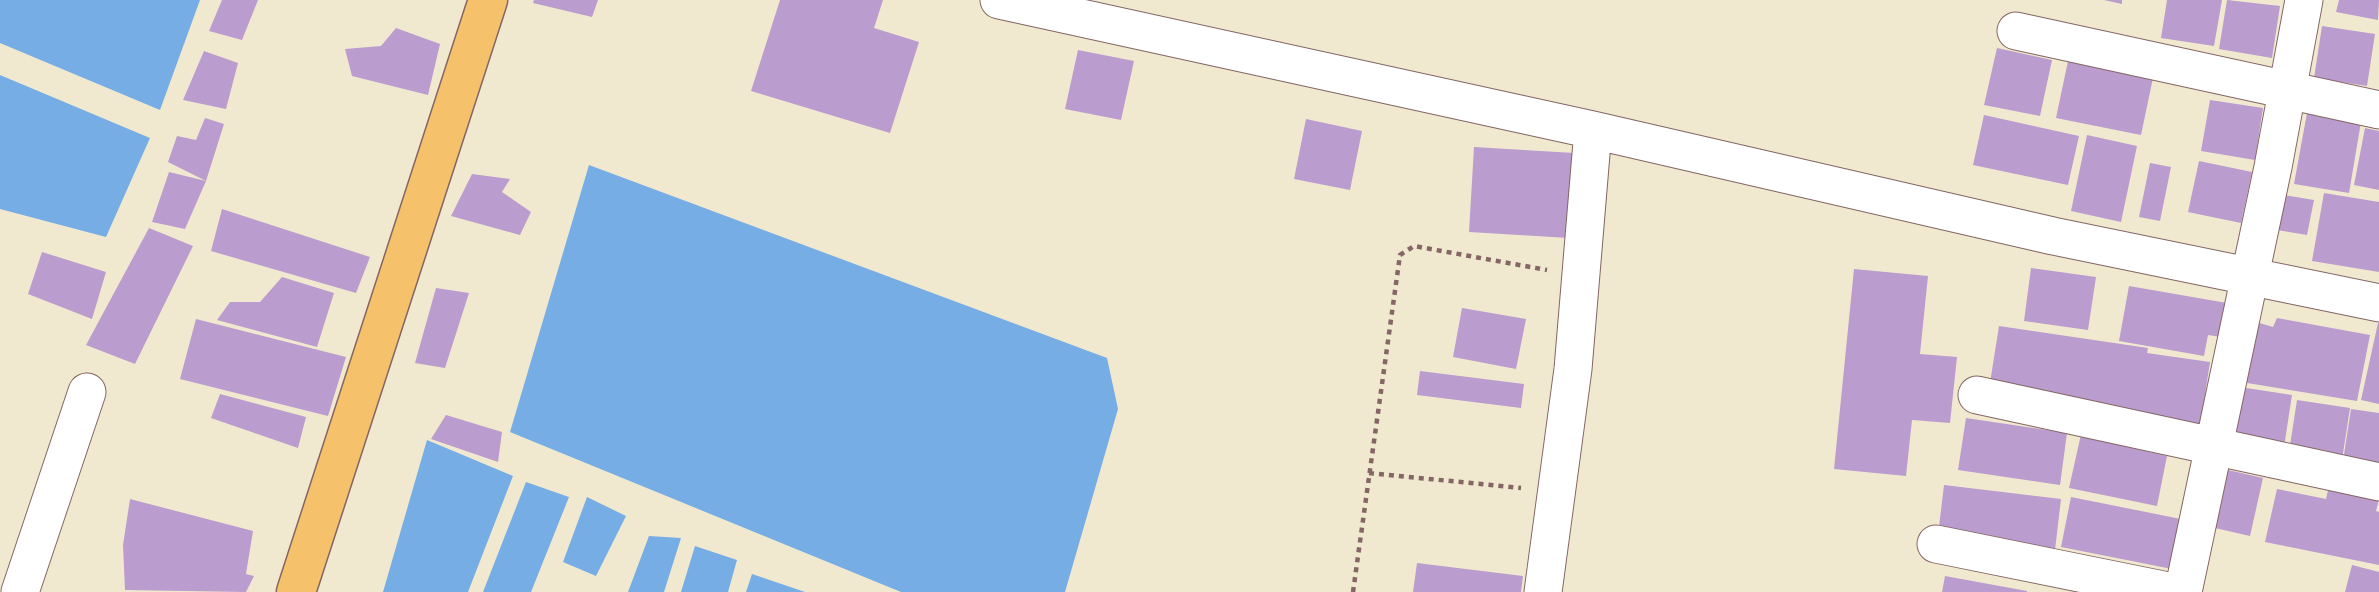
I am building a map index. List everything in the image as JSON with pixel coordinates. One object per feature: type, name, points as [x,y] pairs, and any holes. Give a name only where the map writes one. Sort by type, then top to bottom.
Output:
[{"type":"highway","points":[[296,592],[488,0]]},
{"type":"street","points":[[999,0],[1593,130],[2053,236],[2379,303]]},
{"type":"street","points":[[2183,592],[2212,443],[2273,167],[2285,88],[2304,0]]},
{"type":"street","points":[[2016,32],[2379,110]]},
{"type":"street","points":[[1543,592],[1558,492],[1593,130]]},
{"type":"street","points":[[20,592],[87,392]]},
{"type":"street","points":[[1978,395],[2212,443],[2379,482]]},
{"type":"street","points":[[1937,544],[2173,592]]},
{"type":"path","points":[[1353,592],[1402,252],[1414,246],[1579,276]]},
{"type":"path","points":[[1369,473],[1558,492]]},
{"type":"water","points":[[0,0],[200,0],[160,110],[0,43]]},
{"type":"water","points":[[0,75],[150,138],[106,237],[0,209]]},
{"type":"water","points":[[589,165],[1107,358],[1118,409],[1065,592],[901,592],[510,432]]},
{"type":"water","points":[[427,440],[513,476],[468,592],[383,592]]},
{"type":"water","points":[[526,482],[569,497],[531,592],[483,592]]},
{"type":"water","points":[[587,497],[626,516],[596,576],[563,562]]},
{"type":"water","points":[[649,536],[681,538],[664,592],[628,592]]},
{"type":"water","points":[[695,546],[737,560],[728,592],[681,592]]},
{"type":"water","points":[[752,574],[805,592],[746,592]]},
{"type":"building","points":[[222,0],[258,0],[242,40],[209,31]]},
{"type":"building","points":[[534,0],[598,0],[592,17],[533,3]]},
{"type":"building","points":[[780,0],[883,0],[874,28],[919,42],[890,133],[751,91]]},
{"type":"building","points":[[2104,0],[2122,0],[2122,4]]},
{"type":"building","points":[[2167,0],[2222,0],[2214,46],[2161,38]]},
{"type":"building","points":[[2227,0],[2280,6],[2272,58],[2219,49]]},
{"type":"building","points":[[2339,0],[2379,0],[2378,20],[2336,12]]},
{"type":"building","points":[[2322,26],[2375,34],[2367,86],[2314,78]]},
{"type":"building","points":[[396,28],[440,44],[428,95],[352,76],[345,49],[381,46]]},
{"type":"building","points":[[1997,48],[2052,60],[2040,116],[1984,105]]},
{"type":"building","points":[[1078,50],[1134,61],[1121,120],[1065,109]]},
{"type":"building","points":[[204,51],[238,63],[226,109],[183,100]]},
{"type":"building","points":[[2068,61],[2153,78],[2141,135],[2056,118]]},
{"type":"building","points":[[2210,100],[2263,108],[2255,160],[2201,151]]},
{"type":"building","points":[[2307,113],[2361,122],[2349,193],[2294,184]]},
{"type":"building","points":[[1984,115],[2079,136],[2068,185],[1973,165]]},
{"type":"building","points":[[205,118],[224,124],[206,181],[168,162],[177,136],[196,140]]},
{"type":"building","points":[[1306,119],[1362,131],[1350,190],[1294,179]]},
{"type":"building","points":[[2365,128],[2379,131],[2379,190],[2354,185]]},
{"type":"building","points":[[2087,135],[2137,146],[2121,222],[2071,211]]},
{"type":"building","points":[[1474,147],[1574,153],[1569,238],[1469,232]]},
{"type":"building","points":[[2199,161],[2252,172],[2241,223],[2188,212]]},
{"type":"building","points":[[2150,163],[2171,167],[2160,221],[2139,217]]},
{"type":"building","points":[[169,172],[206,181],[185,229],[152,222]]},
{"type":"building","points":[[472,174],[510,179],[502,192],[531,212],[520,235],[451,216]]},
{"type":"building","points":[[2324,193],[2379,202],[2379,272],[2312,261]]},
{"type":"building","points":[[2284,195],[2314,200],[2307,235],[2277,230]]},
{"type":"building","points":[[222,209],[370,257],[356,293],[211,251]]},
{"type":"building","points":[[149,228],[193,246],[135,364],[86,345]]},
{"type":"building","points":[[42,252],[106,272],[92,319],[28,294]]},
{"type":"building","points":[[2031,268],[2096,277],[2088,330],[2024,321]]},
{"type":"building","points":[[1854,269],[1928,276],[1920,354],[1957,357],[1950,423],[1912,420],[1906,476],[1834,469]]},
{"type":"building","points":[[282,277],[334,293],[317,347],[217,320],[230,302],[260,302]]},
{"type":"building","points":[[2129,286],[2227,303],[2221,337],[2208,335],[2204,356],[2119,341]]},
{"type":"building","points":[[436,288],[469,293],[445,368],[415,363]]},
{"type":"building","points":[[1462,308],[1526,319],[1516,369],[1453,357]]},
{"type":"building","points":[[2277,318],[2370,335],[2357,401],[2241,382],[2253,321],[2273,327]]},
{"type":"building","points":[[196,319],[346,357],[328,416],[180,379]]},
{"type":"building","points":[[2379,323],[2379,404],[2361,400]]},
{"type":"building","points":[[1999,326],[2148,348],[2147,353],[2210,362],[2200,426],[1989,389]]},
{"type":"building","points":[[1420,371],[1524,384],[1521,408],[1417,395]]},
{"type":"building","points":[[2240,387],[2292,395],[2284,447],[2231,439]]},
{"type":"building","points":[[220,394],[306,417],[298,448],[211,418]]},
{"type":"building","points":[[2297,400],[2350,408],[2342,460],[2289,452]]},
{"type":"building","points":[[2351,409],[2379,413],[2379,467],[2343,461]]},
{"type":"building","points":[[446,415],[502,432],[498,462],[431,439]]},
{"type":"building","points":[[1966,418],[2067,433],[2060,485],[1958,470]]},
{"type":"building","points":[[2082,430],[2138,442],[2136,449],[2167,456],[2157,506],[2069,488]]},
{"type":"building","points":[[2228,470],[2263,478],[2250,536],[2215,528]]},
{"type":"building","points":[[1944,485],[2061,499],[2055,550],[1938,535]]},
{"type":"building","points":[[2329,486],[2379,499],[2376,511],[2379,512],[2379,565],[2265,542],[2277,489],[2326,499]]},
{"type":"building","points":[[2071,497],[2186,520],[2177,570],[2061,547]]},
{"type":"building","points":[[130,499],[253,531],[246,574],[254,576],[246,592],[125,590],[123,545]]},
{"type":"building","points":[[1417,563],[1523,576],[1521,592],[1413,592]]},
{"type":"building","points":[[2352,565],[2379,572],[2379,592],[2345,592]]},
{"type":"building","points":[[1945,576],[2027,591],[2027,592],[1942,592]]}]
